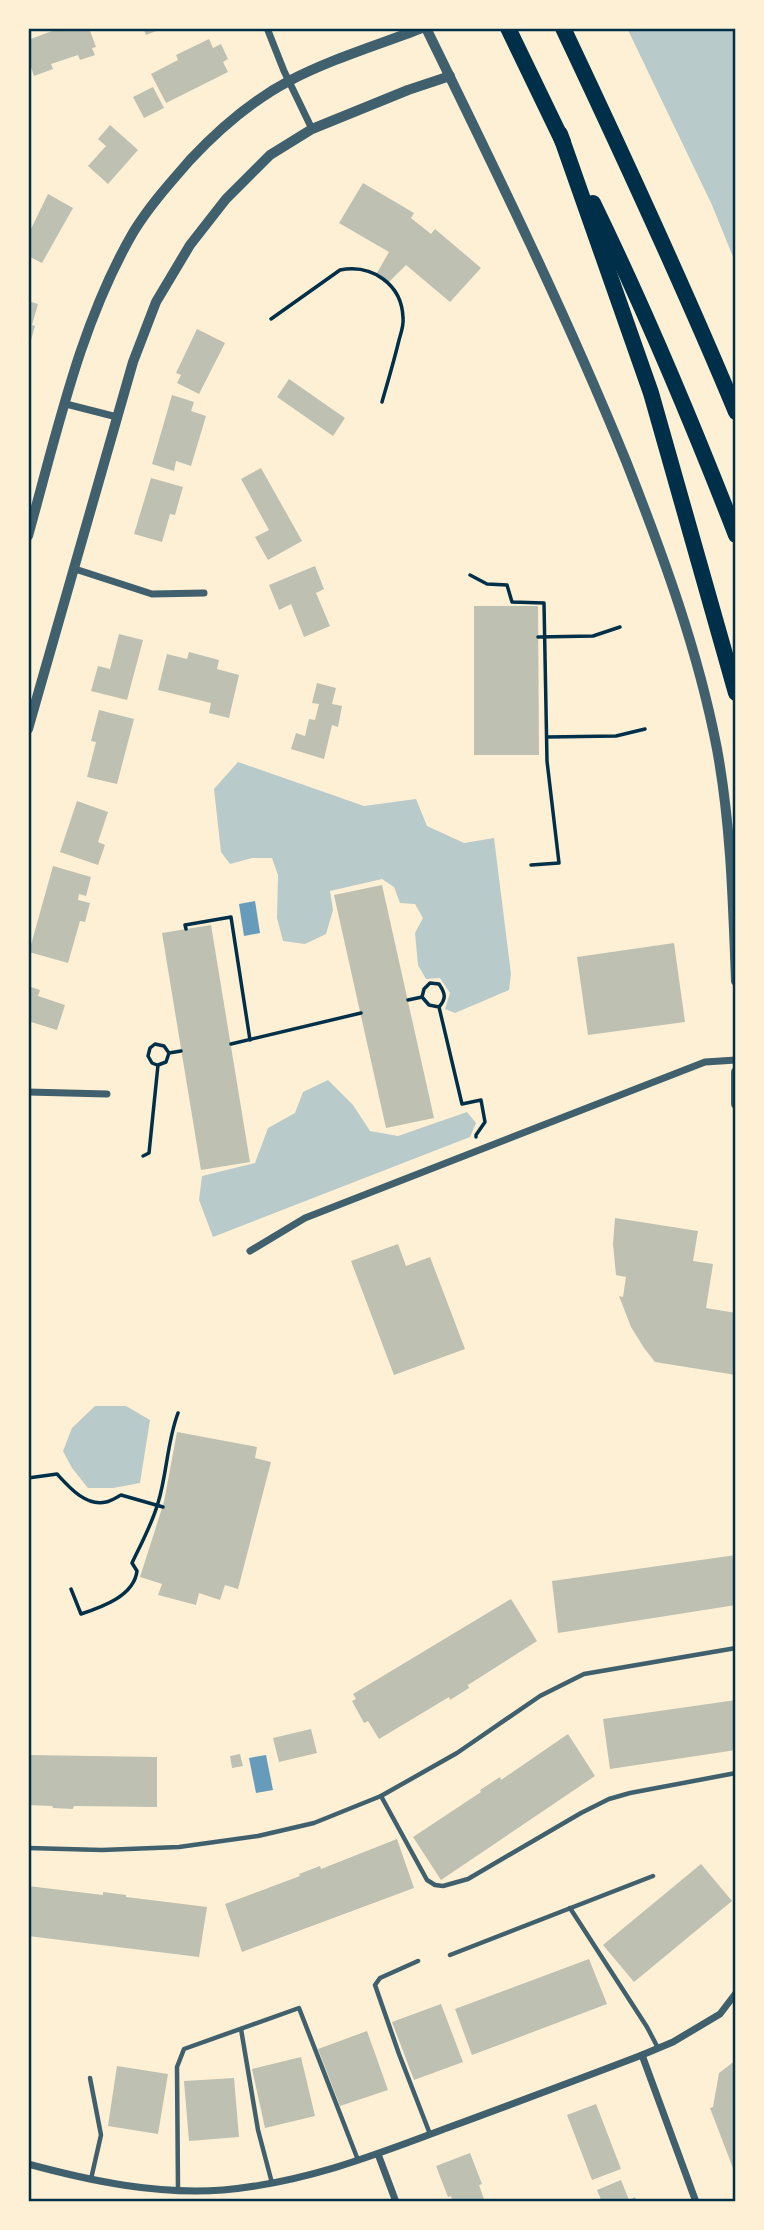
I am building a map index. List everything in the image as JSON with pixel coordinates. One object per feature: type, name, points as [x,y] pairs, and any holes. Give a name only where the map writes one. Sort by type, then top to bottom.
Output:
[{"type":"highway","points":[[509,28],[627,272],[688,412],[736,535]]},
{"type":"highway","points":[[563,28],[702,330],[736,412]]},
{"type":"highway","points":[[560,134],[651,393],[736,693]]},
{"type":"street","points":[[267,28],[312,130]]},
{"type":"street","points":[[28,536],[81,353],[107,284],[135,230],[162,192],[226,124],[289,81],[325,64],[424,28],[531,243],[608,417],[661,551],[687,628],[717,749],[726,813],[732,876],[736,981]]},
{"type":"street","points":[[28,729],[133,362],[156,302],[190,245],[226,199],[270,155],[312,130],[395,95],[450,76]]},
{"type":"street","points":[[66,404],[117,418]]},
{"type":"street","points":[[75,569],[152,594],[204,593]]},
{"type":"street","points":[[250,1251],[305,1218],[705,1062],[736,1060]]},
{"type":"street","points":[[736,1072],[736,1104]]},
{"type":"street","points":[[28,1092],[107,1094]]},
{"type":"street","points":[[28,2164],[113,2184],[178,2190],[221,2190],[272,2184],[327,2172],[658,2048],[720,2014],[736,1993]]},
{"type":"street","points":[[642,2055],[696,2202]]},
{"type":"street","points":[[378,2154],[396,2202]]},
{"type":"lane","points":[[28,1848],[102,1850],[178,1847],[258,1836],[314,1823],[381,1796],[457,1753],[540,1696],[584,1674],[736,1648]]},
{"type":"lane","points":[[381,1796],[427,1880],[443,1886],[468,1879],[610,1799],[736,1773]]},
{"type":"lane","points":[[450,1955],[653,1876]]},
{"type":"lane","points":[[570,1909],[658,2048]]},
{"type":"lane","points":[[418,1961],[380,1978],[375,1985],[430,2134]]},
{"type":"lane","points":[[178,2190],[177,2067],[184,2049],[299,2008],[359,2161]]},
{"type":"lane","points":[[242,2029],[258,2130],[272,2184]]},
{"type":"lane","points":[[90,2078],[101,2135],[91,2179]]},
{"type":"path","points":[[271,319],[340,271],[352,268],[383,277],[394,288],[404,320],[382,402]]},
{"type":"path","points":[[470,575],[487,584],[507,585],[512,603],[544,603],[547,761],[559,863],[531,865]]},
{"type":"path","points":[[538,637],[593,636],[620,627]]},
{"type":"path","points":[[547,737],[616,736],[645,729]]},
{"type":"path","points":[[186,929],[185,925],[231,917],[250,1040]]},
{"type":"path","points":[[422,997],[424,989],[430,983],[439,984],[445,993],[445,1000],[439,1007]]},
{"type":"path","points":[[408,1000],[422,997]]},
{"type":"path","points":[[422,997],[429,1005],[439,1007]]},
{"type":"path","points":[[439,1007],[462,1104],[481,1100],[485,1122],[476,1135],[479,1150]]},
{"type":"path","points":[[231,1044],[361,1013]]},
{"type":"path","points":[[155,1044],[163,1046],[169,1054],[166,1062],[158,1065],[152,1063],[148,1056],[150,1048],[155,1044]]},
{"type":"path","points":[[169,1054],[181,1051]]},
{"type":"path","points":[[143,1156],[149,1153],[158,1065]]},
{"type":"path","points":[[71,1589],[80,1614],[121,1596],[136,1581],[137,1571],[132,1563],[160,1506],[171,1433],[178,1413]]},
{"type":"path","points":[[28,1478],[58,1474],[71,1490],[84,1499],[104,1503],[121,1495],[160,1506]]},
{"type":"shaded area","points":[[627,28],[736,28],[736,264],[712,205]]},
{"type":"shaded area","points":[[238,762],[364,806],[416,799],[427,826],[464,843],[494,838],[511,974],[509,990],[455,1013],[445,1009],[450,993],[440,978],[426,979],[418,965],[415,933],[423,918],[415,904],[400,903],[394,887],[382,879],[330,891],[333,910],[326,934],[305,944],[283,941],[277,918],[278,875],[272,858],[252,858],[230,864],[221,852],[214,789]]},
{"type":"shaded area","points":[[328,1080],[353,1105],[370,1131],[398,1136],[467,1112],[476,1123],[470,1137],[213,1237],[199,1200],[202,1176],[255,1163],[268,1128],[295,1113],[303,1092]]},
{"type":"shaded area","points":[[95,1406],[126,1406],[150,1420],[140,1483],[113,1488],[88,1488],[72,1468],[63,1451],[72,1428]]},
{"type":"water","points":[[255,901],[260,933],[244,936],[239,904]]},
{"type":"water","points":[[266,1755],[273,1790],[256,1793],[249,1758]]},
{"type":"building","points":[[60,28],[89,28],[96,47],[92,48],[95,55],[80,60],[78,55],[51,64],[53,69],[34,76],[28,58],[28,40]]},
{"type":"building","points":[[143,28],[164,28],[146,35]]},
{"type":"building","points":[[209,39],[213,48],[221,44],[228,59],[223,62],[228,72],[166,103],[151,74],[178,60],[176,55]]},
{"type":"building","points":[[153,87],[164,108],[144,118],[133,97]]},
{"type":"building","points":[[110,125],[138,150],[108,184],[88,166],[106,146],[98,139]]},
{"type":"building","points":[[363,183],[414,213],[411,218],[431,234],[435,229],[481,268],[450,302],[406,265],[389,282],[377,273],[389,252],[339,223]]},
{"type":"building","points":[[48,194],[73,208],[42,263],[28,256],[28,235]]},
{"type":"building","points":[[28,301],[38,304],[29,347]]},
{"type":"building","points":[[197,329],[225,343],[199,394],[177,383],[181,375],[176,373]]},
{"type":"building","points":[[289,379],[345,418],[333,436],[277,397]]},
{"type":"building","points":[[172,395],[194,402],[191,411],[206,416],[191,466],[176,461],[174,471],[152,464]]},
{"type":"building","points":[[261,468],[302,541],[268,560],[255,537],[269,530],[241,479]]},
{"type":"building","points":[[151,478],[183,487],[175,515],[170,514],[162,542],[134,534]]},
{"type":"building","points":[[315,566],[324,589],[316,593],[330,626],[304,637],[291,604],[279,610],[269,585]]},
{"type":"building","points":[[474,606],[538,606],[539,755],[474,755]]},
{"type":"building","points":[[119,634],[143,640],[127,700],[91,691],[98,666],[110,669]]},
{"type":"building","points":[[189,652],[219,660],[217,669],[239,675],[229,718],[209,713],[211,703],[158,690],[167,654],[187,659]]},
{"type":"building","points":[[317,683],[336,688],[332,704],[342,706],[338,727],[332,725],[324,759],[291,749],[296,733],[305,736],[309,719],[315,720],[319,704],[312,703]]},
{"type":"building","points":[[99,710],[134,719],[117,784],[87,777],[96,742],[91,741]]},
{"type":"building","points":[[77,801],[108,812],[98,842],[105,845],[98,865],[60,852]]},
{"type":"building","points":[[53,866],[91,877],[86,896],[79,894],[78,900],[90,903],[85,922],[80,921],[68,963],[29,952]]},
{"type":"building","points":[[382,885],[434,1118],[386,1128],[334,895]]},
{"type":"building","points":[[211,925],[250,1162],[201,1170],[162,933]]},
{"type":"building","points":[[674,943],[685,1022],[588,1035],[577,957]]},
{"type":"building","points":[[28,986],[40,990],[38,996],[65,1005],[57,1030],[28,1021]]},
{"type":"building","points":[[615,1218],[698,1231],[693,1261],[713,1264],[706,1308],[736,1313],[736,1375],[655,1362],[644,1348],[631,1327],[619,1296],[623,1297],[626,1277],[616,1275],[613,1244]]},
{"type":"building","points":[[398,1244],[406,1266],[430,1257],[465,1349],[394,1375],[351,1261]]},
{"type":"building","points":[[177,1432],[257,1447],[255,1458],[271,1462],[238,1589],[225,1585],[220,1600],[199,1593],[196,1605],[158,1595],[162,1584],[140,1577],[164,1502]]},
{"type":"building","points":[[736,1555],[736,1605],[558,1633],[552,1581]]},
{"type":"building","points":[[511,1599],[537,1641],[468,1685],[469,1688],[450,1700],[449,1697],[379,1739],[368,1721],[364,1723],[352,1701],[356,1699],[353,1694]]},
{"type":"building","points":[[736,1700],[736,1750],[610,1769],[603,1719]]},
{"type":"building","points":[[311,1729],[317,1753],[279,1762],[273,1738]]},
{"type":"building","points":[[568,1734],[595,1776],[441,1880],[413,1837]]},
{"type":"building","points":[[240,1754],[243,1766],[232,1768],[230,1756]]},
{"type":"building","points":[[28,1755],[157,1757],[157,1807],[74,1806],[73,1809],[28,1805]]},
{"type":"building","points":[[397,1839],[414,1888],[242,1952],[225,1904]]},
{"type":"building","points":[[701,1864],[732,1901],[634,1982],[603,1945]]},
{"type":"building","points":[[28,1886],[103,1895],[103,1892],[207,1907],[199,1957],[28,1936]]},
{"type":"building","points":[[589,1959],[607,2004],[472,2055],[455,2009]]},
{"type":"building","points":[[441,2004],[463,2062],[414,2080],[392,2022]]},
{"type":"building","points":[[367,2031],[388,2090],[340,2106],[318,2049]]},
{"type":"building","points":[[301,2057],[315,2116],[265,2128],[252,2069]]},
{"type":"building","points":[[736,2060],[736,2176],[710,2108],[713,2107],[719,2073]]},
{"type":"building","points":[[117,2066],[168,2074],[158,2134],[108,2126]]},
{"type":"building","points":[[234,2078],[239,2137],[189,2141],[184,2081]]},
{"type":"building","points":[[596,2104],[621,2169],[592,2180],[567,2115]]},
{"type":"building","points":[[470,2153],[482,2184],[479,2185],[485,2202],[453,2202],[451,2196],[448,2197],[436,2166]]},
{"type":"building","points":[[621,2180],[629,2200],[635,2197],[637,2202],[602,2202],[597,2190]]}]
